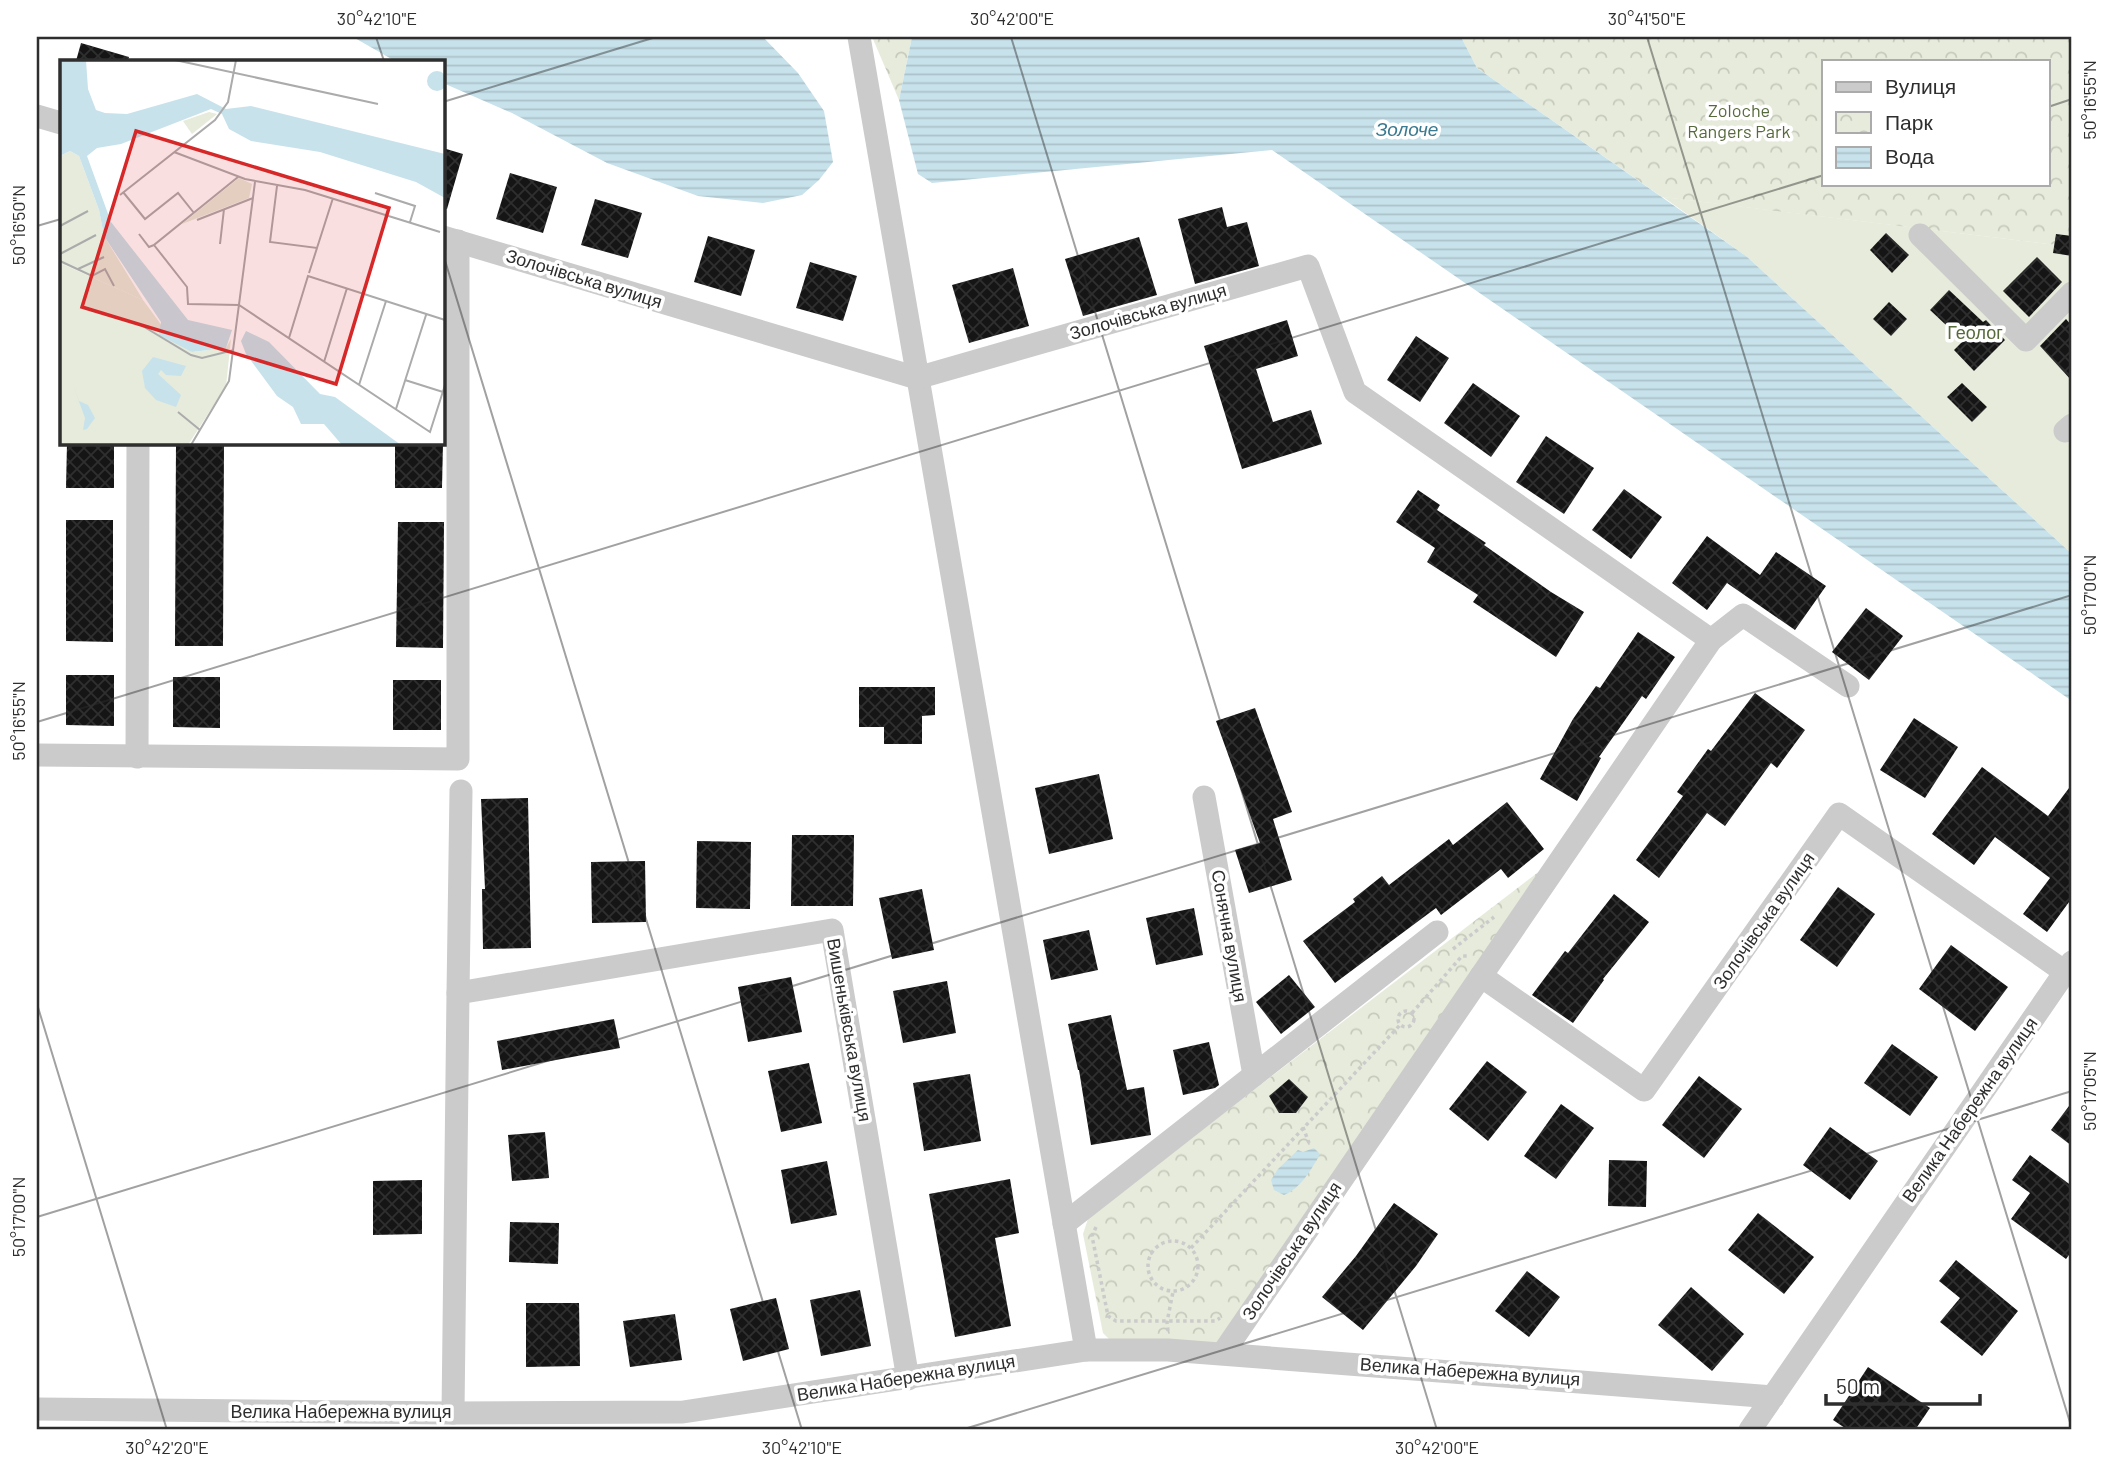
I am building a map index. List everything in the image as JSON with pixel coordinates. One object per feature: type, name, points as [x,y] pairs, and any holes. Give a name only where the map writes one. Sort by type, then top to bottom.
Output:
[{"type":"street","points":[[859,37],[1086,1350]]},
{"type":"street","points":[[37,116],[60,123]]},
{"type":"street","points":[[1920,235],[2026,340],[2072,293]]},
{"type":"street","points":[[37,755],[458,759],[451,239]]},
{"type":"street","name":"Золочівська вулиця","points":[[451,239],[917,379],[1308,266],[1355,392],[1711,639]]},
{"type":"street","points":[[137,757],[138,444]]},
{"type":"street","name":"Золочівська вулиця","points":[[1223,1353],[1475,965],[1711,639],[1743,615],[1848,686]]},
{"type":"street","points":[[453,1413],[461,790]]},
{"type":"street","name":"Сонячна вулиця","points":[[1203,797],[1254,1075]]},
{"type":"street","name":"Золочівська вулиця","points":[[1475,965],[1644,1090],[1839,814],[2069,967]]},
{"type":"street","name":"Вишеньківська вулиця","points":[[458,993],[832,930],[908,1379]]},
{"type":"street","points":[[1064,1224],[1254,1075],[1443,942]]},
{"type":"street","name":"Велика Набережна вулиця","points":[[1750,1430],[2069,967]]},
{"type":"street","name":"Велика Набережна вулиця","points":[[37,1409],[683,1412],[1086,1350],[1223,1353],[1773,1397]]},
{"type":"path","points":[[1443,942],[1458,944],[1500,912]]},
{"type":"path","points":[[1412,1013],[1462,956],[1458,944]]},
{"type":"path","points":[[1401,1012],[1412,1013],[1412,1026],[1404,1028],[1399,1025],[1397,1020],[1401,1012]]},
{"type":"path","points":[[1191,1248],[1399,1025]]},
{"type":"path","points":[[1303,1128],[1309,1143]]},
{"type":"path","points":[[1096,1227],[1092,1236],[1108,1316],[1116,1321],[1215,1321],[1223,1316]]},
{"type":"path","points":[[1177,1240],[1191,1248],[1196,1256],[1198,1272],[1188,1286],[1173,1292],[1164,1290],[1151,1280],[1147,1264],[1154,1249],[1168,1241],[1177,1240]]},
{"type":"path","points":[[1168,1350],[1167,1321],[1173,1292]]},
{"type":"green space","points":[[912,37],[899,100],[873,39]]},
{"type":"green space","name":"Zoloche Rangers Park","points":[[1461,37],[2072,37],[2072,247],[1662,197],[1477,68]]},
{"type":"green space","name":"Геолог","points":[[1663,197],[2072,247],[2072,554],[1746,256]]},
{"type":"green space","points":[[1545,867],[1219,1346],[1115,1345],[1103,1333],[1083,1234],[1089,1216]]},
{"type":"water","points":[[353,37],[763,37],[798,73],[824,111],[833,162],[819,180],[802,195],[763,203],[698,196],[607,163],[512,113],[444,83],[444,60],[393,60]]},
{"type":"water","name":"Золоче","points":[[912,37],[1461,37],[1477,68],[1746,256],[2072,554],[2072,701],[1272,150],[932,183],[918,174],[899,100]]},
{"type":"water","points":[[1314,1148],[1320,1154],[1300,1183],[1284,1195],[1274,1190],[1271,1180],[1278,1169],[1298,1150],[1303,1152]]},
{"type":"building","points":[[81,43],[129,57],[128,60],[76,60]]},
{"type":"building","points":[[444,148],[463,154],[447,209],[444,208]]},
{"type":"building","points":[[510,173],[557,187],[543,233],[496,219]]},
{"type":"building","points":[[595,199],[642,213],[628,258],[581,245]]},
{"type":"building","points":[[1222,207],[1227,227],[1247,222],[1259,266],[1195,284],[1178,219]]},
{"type":"building","points":[[1886,233],[1909,255],[1892,273],[1870,250]]},
{"type":"building","points":[[2056,234],[2072,236],[2072,256],[2053,253]]},
{"type":"building","points":[[708,236],[755,250],[741,296],[694,282]]},
{"type":"building","points":[[1139,237],[1157,295],[1083,316],[1065,259]]},
{"type":"building","points":[[2037,257],[2062,282],[2029,317],[2003,291]]},
{"type":"building","points":[[810,262],[857,276],[843,321],[796,308]]},
{"type":"building","points":[[1013,268],[1029,326],[969,343],[952,285]]},
{"type":"building","points":[[1949,290],[1983,322],[1986,320],[2005,340],[1974,371],[1954,350],[1963,341],[1930,310]]},
{"type":"building","points":[[1889,302],[1907,319],[1891,336],[1873,319]]},
{"type":"building","points":[[2066,319],[2072,326],[2072,381],[2040,346]]},
{"type":"building","points":[[1287,320],[1298,356],[1256,369],[1273,422],[1311,410],[1322,444],[1242,469],[1204,346]]},
{"type":"building","points":[[1416,336],[1449,358],[1420,402],[1387,380]]},
{"type":"building","points":[[1473,383],[1520,416],[1491,457],[1444,423]]},
{"type":"building","points":[[1962,383],[1987,407],[1972,422],[1947,397]]},
{"type":"building","points":[[1546,436],[1594,468],[1564,514],[1516,482]]},
{"type":"building","points":[[67,444],[114,444],[114,488],[66,488]]},
{"type":"building","points":[[176,444],[224,444],[223,646],[175,646]]},
{"type":"building","points":[[395,444],[443,444],[442,488],[395,488]]},
{"type":"building","points":[[1624,489],[1662,517],[1631,559],[1592,530]]},
{"type":"building","points":[[1418,490],[1440,505],[1437,510],[1486,543],[1484,545],[1584,612],[1556,657],[1473,602],[1478,595],[1427,562],[1435,548],[1396,522]]},
{"type":"building","points":[[66,520],[113,520],[113,642],[66,641]]},
{"type":"building","points":[[398,522],[444,522],[443,648],[396,647]]},
{"type":"building","points":[[1707,536],[1760,575],[1776,552],[1826,586],[1795,630],[1727,583],[1707,610],[1672,583]]},
{"type":"building","points":[[1866,608],[1903,636],[1869,680],[1832,652]]},
{"type":"building","points":[[1638,632],[1675,657],[1646,699],[1642,696],[1599,757],[1601,758],[1577,801],[1540,779],[1573,719],[1596,686],[1600,688]]},
{"type":"building","points":[[66,675],[114,675],[114,726],[66,725]]},
{"type":"building","points":[[173,677],[220,677],[220,728],[173,727]]},
{"type":"building","points":[[393,680],[441,680],[441,730],[393,730]]},
{"type":"building","points":[[859,687],[935,687],[935,715],[922,716],[922,744],[884,744],[884,727],[859,727]]},
{"type":"building","points":[[1755,693],[1805,730],[1777,768],[1771,763],[1725,826],[1707,813],[1659,878],[1636,860],[1683,796],[1677,792],[1708,749],[1711,751]]},
{"type":"building","points":[[1255,708],[1292,812],[1273,819],[1292,880],[1249,893],[1235,850],[1260,843],[1216,721]]},
{"type":"building","points":[[1914,718],[1958,747],[1925,798],[1880,770]]},
{"type":"building","points":[[1982,767],[2048,816],[2072,784],[2072,898],[2047,932],[2023,914],[2050,878],[1995,837],[1974,865],[1932,834]]},
{"type":"building","points":[[1099,774],[1113,839],[1049,854],[1035,788]]},
{"type":"building","points":[[528,798],[531,948],[483,949],[482,889],[485,889],[481,799]]},
{"type":"building","points":[[1507,802],[1544,849],[1508,878],[1501,869],[1441,915],[1436,908],[1335,983],[1303,941],[1355,902],[1353,899],[1382,876],[1389,885],[1449,839],[1453,845]]},
{"type":"building","points":[[792,835],[854,835],[853,906],[791,906]]},
{"type":"building","points":[[697,841],[751,842],[750,909],[696,908]]},
{"type":"building","points":[[645,861],[646,922],[592,923],[591,862]]},
{"type":"building","points":[[1838,887],[1875,914],[1837,967],[1800,940]]},
{"type":"building","points":[[922,889],[934,950],[892,959],[879,898]]},
{"type":"building","points":[[1614,894],[1649,922],[1603,979],[1573,1023],[1532,995],[1565,951],[1568,953]]},
{"type":"building","points":[[1194,908],[1203,955],[1156,965],[1146,918]]},
{"type":"building","points":[[1089,930],[1098,970],[1051,980],[1043,940]]},
{"type":"building","points":[[1951,945],[2008,987],[1975,1031],[1919,989]]},
{"type":"building","points":[[1289,975],[1315,1007],[1281,1034],[1256,1002]]},
{"type":"building","points":[[791,977],[802,1032],[748,1042],[738,987]]},
{"type":"building","points":[[947,981],[956,1033],[903,1043],[893,991]]},
{"type":"building","points":[[1111,1015],[1127,1090],[1144,1087],[1151,1135],[1091,1145],[1079,1070],[1068,1024]]},
{"type":"building","points":[[614,1019],[620,1048],[502,1070],[497,1041]]},
{"type":"building","points":[[1209,1042],[1219,1085],[1183,1095],[1173,1050]]},
{"type":"building","points":[[1892,1044],[1938,1077],[1910,1116],[1864,1083]]},
{"type":"building","points":[[1487,1061],[1527,1092],[1488,1141],[1449,1109]]},
{"type":"building","points":[[809,1063],[822,1123],[781,1132],[768,1071]]},
{"type":"building","points":[[970,1074],[981,1141],[924,1151],[913,1083]]},
{"type":"building","points":[[1699,1076],[1742,1109],[1704,1158],[1662,1125]]},
{"type":"building","points":[[1289,1079],[1308,1097],[1296,1113],[1279,1113],[1269,1096]]},
{"type":"building","points":[[2072,1102],[2072,1146],[2051,1130]]},
{"type":"building","points":[[1561,1104],[1594,1128],[1556,1179],[1524,1156]]},
{"type":"building","points":[[1830,1127],[1878,1161],[1850,1200],[1803,1165]]},
{"type":"building","points":[[545,1132],[549,1178],[512,1181],[508,1135]]},
{"type":"building","points":[[2030,1155],[2072,1186],[2072,1251],[2066,1259],[2011,1219],[2030,1193],[2012,1180]]},
{"type":"building","points":[[1609,1160],[1647,1161],[1646,1207],[1608,1206]]},
{"type":"building","points":[[827,1161],[837,1215],[791,1224],[781,1170]]},
{"type":"building","points":[[1010,1179],[1019,1233],[995,1238],[1011,1326],[955,1337],[929,1194]]},
{"type":"building","points":[[422,1180],[422,1234],[373,1235],[373,1181]]},
{"type":"building","points":[[1394,1203],[1438,1234],[1416,1266],[1363,1330],[1322,1297]]},
{"type":"building","points":[[1758,1213],[1814,1257],[1784,1294],[1728,1250]]},
{"type":"building","points":[[510,1222],[559,1223],[558,1264],[509,1262]]},
{"type":"building","points":[[1956,1260],[2018,1311],[1982,1356],[1940,1322],[1960,1298],[1939,1281]]},
{"type":"building","points":[[1527,1271],[1560,1297],[1529,1337],[1495,1311]]},
{"type":"building","points":[[1691,1287],[1744,1334],[1712,1371],[1658,1325]]},
{"type":"building","points":[[860,1290],[871,1346],[821,1356],[810,1300]]},
{"type":"building","points":[[776,1298],[789,1349],[743,1361],[730,1309]]},
{"type":"building","points":[[526,1303],[579,1303],[580,1366],[526,1367]]},
{"type":"building","points":[[675,1314],[682,1360],[630,1367],[623,1321]]},
{"type":"building","points":[[1868,1367],[1930,1408],[1915,1430],[1848,1430],[1833,1420]]}]
